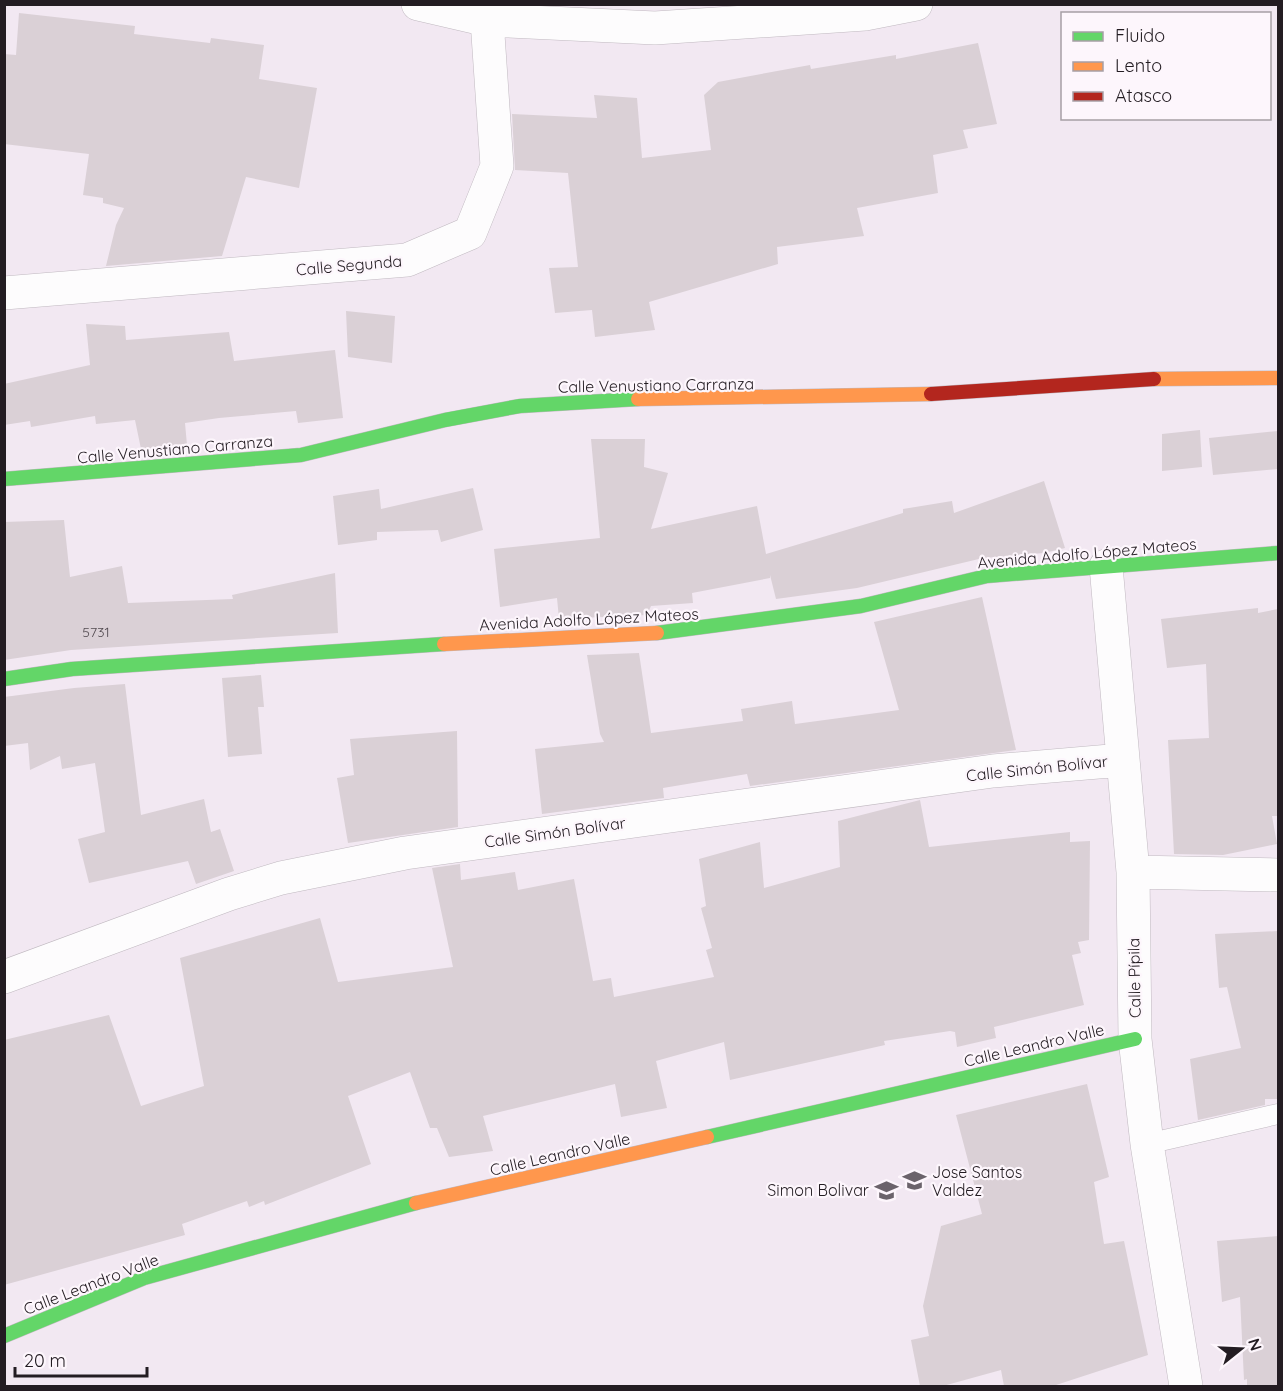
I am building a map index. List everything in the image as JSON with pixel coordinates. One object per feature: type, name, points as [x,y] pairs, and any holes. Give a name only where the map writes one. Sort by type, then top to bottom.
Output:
[{"type":"street","points":[[418,4],[487,20],[654,28],[916,4]]},
{"type":"street","name":"Calle Segunda","points":[[4,293],[407,260],[470,232],[497,166],[487,20]]},
{"type":"street","name":"Calle Venustiano Carranza","points":[[4,479],[301,455],[446,420],[531,405],[621,399],[898,397],[1130,379],[1278,378]]},
{"type":"street","name":"Avenida Adolfo López Mateos","points":[[4,679],[72,669],[477,642],[681,632],[861,606],[987,576],[1278,553]]},
{"type":"street","name":"Calle Pípila","points":[[1106,566],[1133,872],[1135,1039],[1147,1144],[1186,1386]]},
{"type":"street","name":"Calle Simón Bolívar","points":[[4,977],[229,894],[281,878],[393,855],[947,777],[1122,760]]},
{"type":"street","points":[[1133,872],[1278,875]]},
{"type":"street","name":"Calle Leandro Valle","points":[[4,1336],[144,1278],[387,1210],[1135,1039]]},
{"type":"lane","points":[[1147,1144],[1278,1113]]},
{"type":"building","points":[[19,13],[135,26],[134,34],[210,43],[211,38],[264,45],[259,79],[317,88],[299,188],[246,177],[222,256],[106,266],[116,225],[124,208],[103,203],[103,198],[83,195],[89,154],[4,144],[4,54],[16,55]]},
{"type":"building","points":[[978,43],[997,124],[963,130],[968,148],[933,155],[938,193],[857,208],[864,236],[777,247],[778,264],[649,302],[655,330],[595,337],[592,310],[555,313],[549,268],[578,267],[568,173],[515,170],[512,114],[597,118],[594,95],[637,98],[642,158],[711,150],[704,95],[718,82],[810,65],[811,69],[896,55],[896,59]]},
{"type":"building","points":[[346,311],[395,316],[392,363],[348,357]]},
{"type":"building","points":[[86,324],[125,326],[126,340],[229,332],[234,361],[335,350],[343,418],[298,423],[296,411],[185,423],[187,445],[141,449],[135,420],[96,424],[95,416],[31,427],[30,421],[4,425],[4,384],[90,365]]},
{"type":"building","points":[[1200,430],[1202,467],[1162,471],[1162,434]]},
{"type":"building","points":[[1278,431],[1278,469],[1213,475],[1209,438]]},
{"type":"building","points":[[591,439],[645,439],[644,467],[668,473],[651,529],[757,506],[766,554],[903,513],[903,509],[952,501],[954,513],[1044,481],[1065,548],[1044,553],[983,558],[857,588],[776,599],[770,575],[770,578],[692,593],[693,603],[651,606],[647,615],[559,619],[557,598],[500,607],[494,549],[600,538]]},
{"type":"building","points":[[473,488],[483,530],[441,542],[438,530],[377,532],[377,540],[338,545],[333,496],[379,489],[381,509]]},
{"type":"building","points":[[64,520],[70,577],[122,566],[128,603],[233,599],[232,595],[335,573],[338,633],[71,650],[4,660],[4,522]]},
{"type":"building","points":[[982,597],[1016,750],[750,786],[747,774],[663,788],[664,798],[542,814],[535,749],[604,742],[600,734],[587,655],[639,653],[651,733],[743,721],[741,709],[792,701],[795,724],[899,710],[874,622]]},
{"type":"building","points":[[1258,608],[1258,613],[1278,609],[1278,816],[1272,816],[1277,844],[1223,855],[1174,854],[1168,740],[1209,738],[1206,664],[1167,668],[1161,619]]},
{"type":"building","points":[[261,675],[264,707],[258,707],[262,754],[228,757],[222,678]]},
{"type":"building","points":[[125,684],[141,815],[204,799],[211,832],[220,829],[234,871],[196,884],[188,861],[89,883],[78,839],[105,832],[95,763],[62,769],[60,756],[30,770],[28,743],[4,746],[4,697]]},
{"type":"building","points":[[457,731],[458,827],[348,843],[337,778],[354,775],[350,739]]},
{"type":"building","points":[[920,800],[929,847],[1070,832],[1070,842],[1090,841],[1089,940],[1078,942],[1081,953],[1072,955],[1084,1005],[994,1027],[996,1038],[957,1047],[955,1032],[950,1031],[884,1041],[885,1045],[730,1080],[724,1042],[656,1061],[667,1108],[621,1117],[615,1084],[483,1116],[493,1151],[449,1157],[437,1128],[430,1128],[410,1072],[348,1096],[371,1164],[265,1205],[264,1201],[249,1207],[247,1201],[182,1224],[185,1235],[4,1285],[4,1040],[109,1015],[141,1106],[204,1086],[180,958],[320,918],[338,982],[453,967],[432,868],[460,864],[461,880],[515,872],[518,890],[574,879],[593,981],[611,978],[614,997],[714,977],[706,950],[712,948],[701,908],[706,906],[699,859],[760,842],[764,888],[840,867],[838,821]]},
{"type":"building","points":[[1278,931],[1278,1099],[1265,1099],[1265,1105],[1198,1120],[1190,1059],[1241,1048],[1227,987],[1219,988],[1215,934]]},
{"type":"building","points":[[1087,1084],[1109,1177],[1094,1182],[1104,1244],[1124,1241],[1148,1355],[1053,1386],[1004,1386],[1001,1370],[943,1386],[920,1386],[911,1340],[929,1336],[923,1306],[941,1226],[982,1214],[956,1115]]},
{"type":"building","points":[[1278,1236],[1278,1386],[1247,1386],[1247,1379],[1244,1380],[1240,1297],[1222,1302],[1217,1241]]},
{"type":"traffic: fast","points":[[4,479],[301,455],[445,420],[520,406],[638,399]]},
{"type":"traffic: fast","points":[[657,633],[861,606],[987,576],[1278,553]]},
{"type":"traffic: fast","points":[[4,679],[72,669],[444,644]]},
{"type":"traffic: fast","points":[[707,1137],[1135,1039]]},
{"type":"traffic: fast","points":[[4,1336],[144,1278],[416,1203]]},
{"type":"traffic: slow","points":[[1154,379],[1278,378]]},
{"type":"traffic: slow","points":[[638,399],[931,394]]},
{"type":"traffic: slow","points":[[444,644],[657,633]]},
{"type":"traffic: slow","points":[[416,1203],[707,1137]]},
{"type":"traffic: jam","points":[[931,394],[1154,379]]},
{"type":"place","name":"Jose Santos Valdez","points":[[914,1181]]},
{"type":"place","name":"Simon Bolivar","points":[[887,1190]]}]
